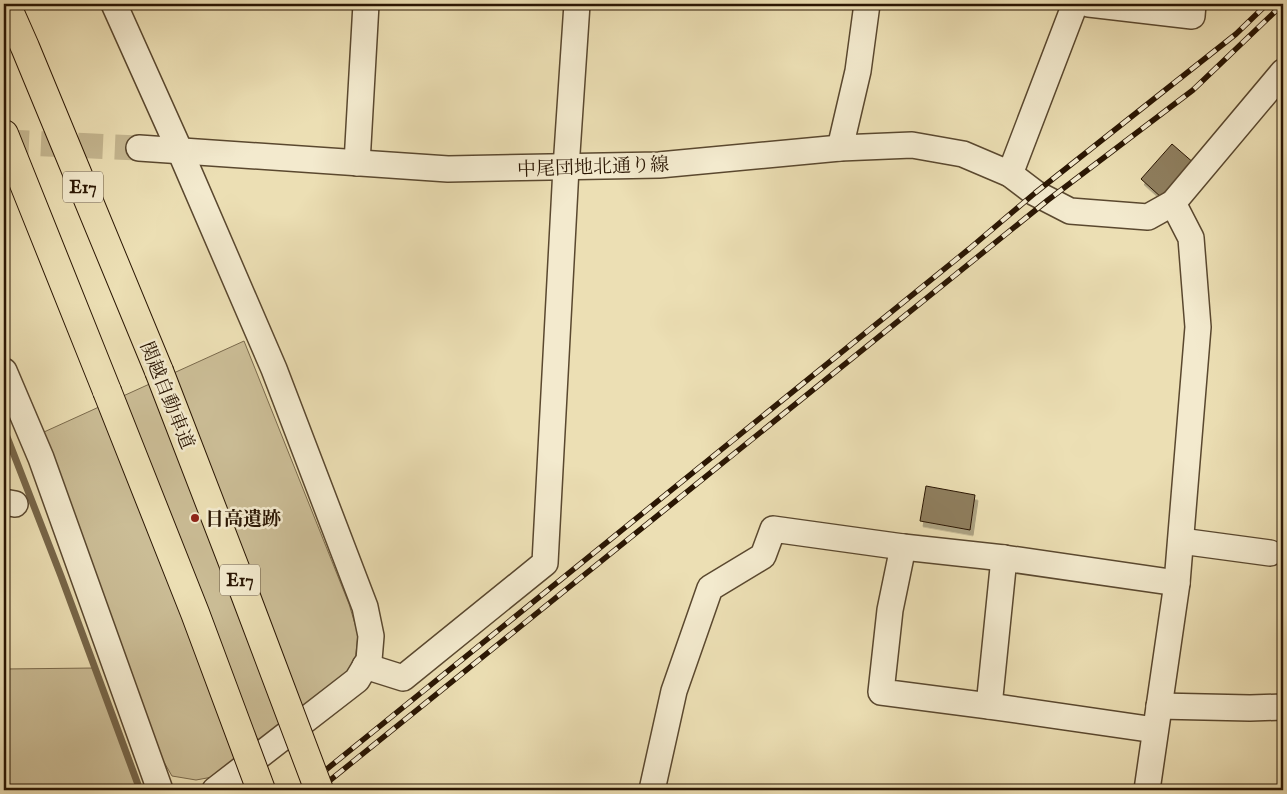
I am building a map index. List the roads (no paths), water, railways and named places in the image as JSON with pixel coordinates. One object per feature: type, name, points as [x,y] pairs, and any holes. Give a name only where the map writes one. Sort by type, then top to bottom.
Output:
[{"type":"highway","name":"関越自動車道","points":[[6,4],[159,370],[319,790]]},
{"type":"highway","points":[[4,134],[195,613],[261,790]]},
{"type":"street","points":[[114,4],[180,150],[274,369],[365,607],[371,636],[370,660],[357,680],[215,790]]},
{"type":"street","points":[[357,163],[366,4]]},
{"type":"street","points":[[365,666],[403,678],[545,563],[566,168],[577,4]]},
{"type":"street","points":[[840,148],[858,71],[867,4]]},
{"type":"street","points":[[1010,174],[1075,4]]},
{"type":"street","points":[[1089,4],[1192,16],[1194,4]]},
{"type":"street","points":[[1147,790],[1178,583],[1198,326],[1192,238],[1173,203],[1283,72]]},
{"type":"street","name":"中尾団地北通り線","points":[[139,148],[448,169],[659,165],[840,148],[912,146],[963,154],[1010,174],[1035,193],[1070,211],[1148,217],[1173,203]]},
{"type":"street","points":[[4,371],[41,458],[160,790]]},
{"type":"street","points":[[652,790],[674,691],[710,588],[763,556],[773,529],[903,547],[1004,558],[1178,583]]},
{"type":"street","points":[[1181,541],[1270,553]]},
{"type":"street","points":[[903,547],[890,610],[881,692],[1155,730]]},
{"type":"street","points":[[990,706],[1004,558]]},
{"type":"street","points":[[1159,706],[1283,707]]},
{"type":"waterway","points":[[4,429],[61,576],[140,790]]},
{"type":"tunnel","points":[[4,142],[139,148]]},
{"type":"railway","points":[[301,790],[969,249],[1035,193],[1236,34],[1267,4]]},
{"type":"railway","points":[[318,790],[1048,200],[1193,90],[1283,4]]},
{"type":"place","name":"日高遺跡","points":[[195,518]]}]
